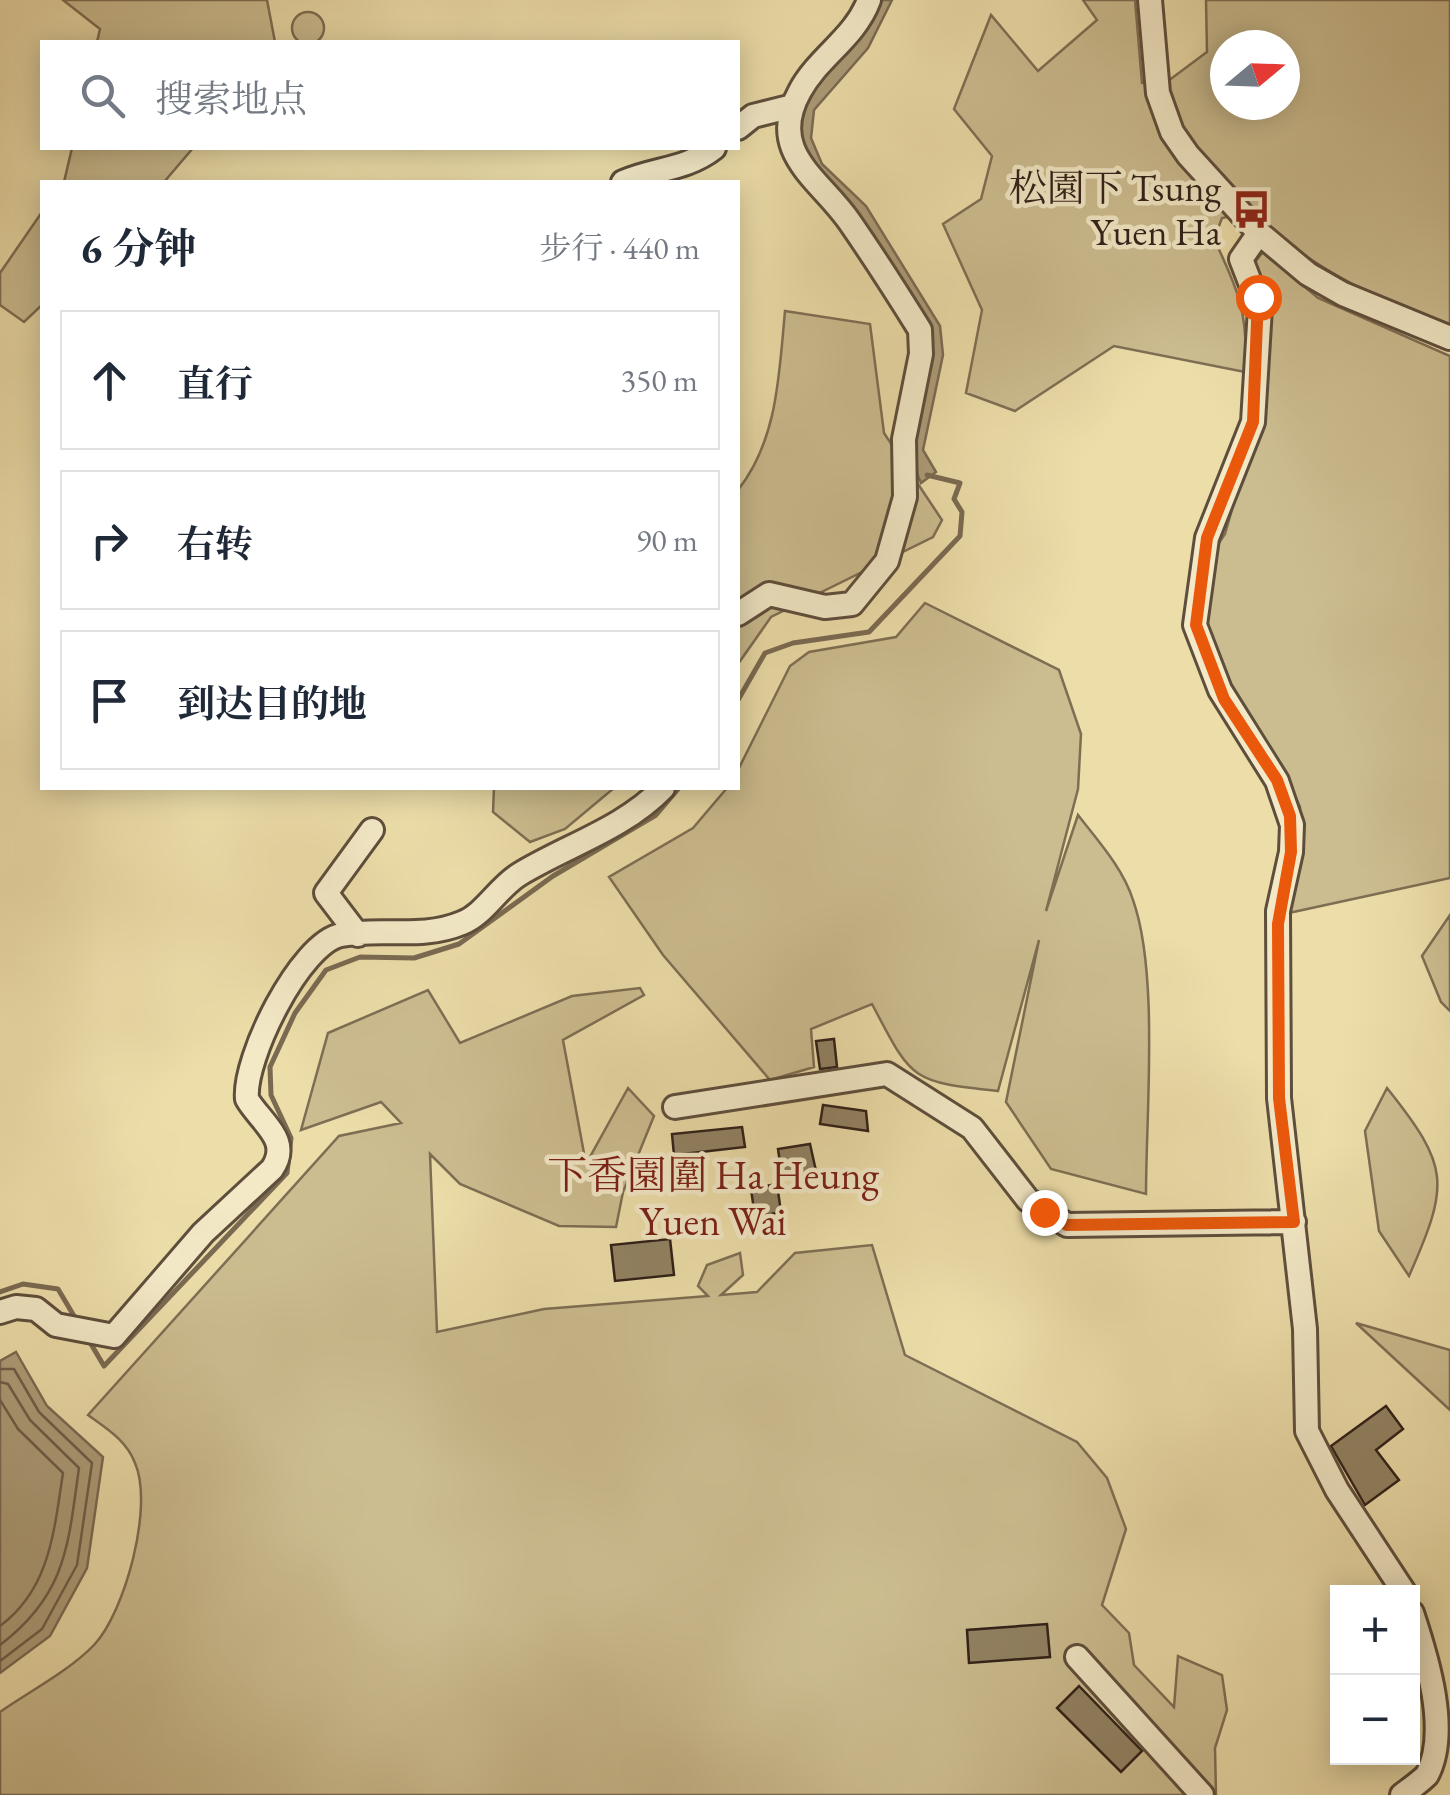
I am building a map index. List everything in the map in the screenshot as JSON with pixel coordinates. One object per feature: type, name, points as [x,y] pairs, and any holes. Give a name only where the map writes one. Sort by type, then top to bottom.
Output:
[{"type":"street","points":[[740,613],[769,594],[825,607],[852,604],[887,561],[908,479],[904,439],[920,354],[920,330],[842,211],[804,175],[790,134],[793,106],[801,88],[847,38],[869,0]]},
{"type":"street","points":[[1150,0],[1155,76],[1166,118],[1188,155],[1258,234],[1329,288],[1450,338]]},
{"type":"street","points":[[740,126],[753,116],[793,106]]},
{"type":"street","points":[[627,180],[645,172],[685,167],[711,150]]},
{"type":"street","points":[[1258,234],[1241,255],[1260,304],[1253,422],[1207,538],[1196,625],[1224,699],[1277,780],[1290,816],[1291,852],[1278,924],[1279,1098],[1305,1329],[1307,1431],[1337,1490],[1399,1585]]},
{"type":"street","points":[[0,1312],[16,1307],[36,1308],[56,1325],[114,1336],[203,1234],[272,1169],[280,1158],[277,1136],[247,1099],[249,1064],[312,950],[333,937],[411,935],[466,922],[518,875],[586,842],[660,790]]},
{"type":"street","points":[[358,934],[326,893],[372,830]]},
{"type":"street","points":[[674,1108],[888,1074],[972,1128],[1028,1200],[1067,1225],[1294,1222]]},
{"type":"street","points":[[1402,1795],[1428,1774],[1440,1746],[1436,1692],[1420,1640]]},
{"type":"street","points":[[1076,1658],[1202,1795]]},
{"type":"shaded area","points":[[63,0],[267,0],[275,40],[97,40],[100,29]]},
{"type":"shaded area","points":[[1083,0],[1135,0],[1142,83],[1168,81],[1207,52],[1206,0],[1450,0],[1450,327],[1371,293],[1321,266],[1297,250],[1256,211],[1222,218],[1214,239],[1240,303],[1245,372],[1114,346],[1015,411],[966,393],[982,310],[943,224],[981,199],[992,156],[954,109],[991,15],[1038,71],[1097,20]]},
{"type":"shaded area","points":[[302,13],[314,13],[323,22],[323,34],[318,40],[298,40],[293,34],[293,22]]},
{"type":"shaded area","points":[[72,150],[191,150],[166,180],[64,180]]},
{"type":"shaded area","points":[[40,215],[40,307],[24,322],[0,305],[0,273]]},
{"type":"shaded area","points":[[1263,252],[1318,298],[1450,356],[1450,878],[1284,914],[1298,868],[1300,807],[1278,760],[1238,701],[1206,621],[1213,552],[1225,534],[1233,506],[1233,481],[1256,438],[1260,284],[1255,262]]},
{"type":"shaded area","points":[[785,311],[870,324],[884,433],[942,520],[933,537],[771,617],[740,661],[740,487],[769,428]]},
{"type":"shaded area","points":[[925,603],[1059,670],[1081,734],[1078,789],[1046,911],[1078,815],[1123,877],[1141,930],[1149,1004],[1146,1194],[1051,1169],[1006,1102],[1039,940],[998,1091],[947,1084],[917,1073],[896,1048],[872,1004],[811,1029],[814,1067],[770,1080],[663,955],[609,877],[693,828],[725,790],[740,790],[740,766],[790,666],[809,652],[896,637]]},
{"type":"shaded area","points":[[494,790],[612,790],[565,829],[530,842],[493,812]]},
{"type":"shaded area","points":[[1450,915],[1450,1011],[1441,1002],[1422,956]]},
{"type":"shaded area","points":[[640,988],[644,995],[563,1040],[586,1164],[628,1088],[654,1116],[623,1192],[616,1227],[559,1226],[460,1184],[430,1154],[437,1332],[544,1309],[708,1296],[698,1286],[707,1265],[740,1253],[743,1275],[721,1295],[757,1292],[795,1253],[872,1245],[905,1355],[1077,1442],[1107,1478],[1126,1529],[1102,1605],[1129,1633],[1134,1665],[1174,1707],[1178,1656],[1222,1675],[1227,1710],[1215,1748],[1216,1795],[0,1795],[0,1712],[94,1645],[116,1609],[133,1558],[141,1505],[135,1463],[121,1441],[88,1415],[339,1136],[401,1123],[381,1102],[301,1130],[328,1033],[428,990],[460,1043],[572,996]]},
{"type":"shaded area","points":[[1387,1088],[1423,1138],[1437,1177],[1432,1218],[1409,1276],[1379,1231],[1365,1131]]},
{"type":"shaded area","points":[[1356,1323],[1450,1350],[1450,1410]]},
{"type":"water","points":[[875,0],[892,0],[868,48],[814,110],[811,138],[822,164],[866,206],[940,326],[943,355],[923,450],[936,472],[921,483],[911,460],[927,355],[800,156],[798,111]]},
{"type":"water","points":[[16,1352],[47,1406],[103,1457],[87,1568],[50,1636],[0,1673],[0,1361]]},
{"type":"building","points":[[834,1039],[837,1067],[820,1069],[816,1041]]},
{"type":"building","points":[[823,1105],[866,1111],[868,1131],[820,1124]]},
{"type":"building","points":[[742,1127],[745,1147],[674,1155],[672,1134]]},
{"type":"building","points":[[810,1144],[816,1171],[782,1177],[778,1149]]},
{"type":"building","points":[[777,1184],[781,1212],[755,1217],[751,1189]]},
{"type":"building","points":[[670,1239],[674,1275],[615,1281],[611,1245]]},
{"type":"building","points":[[1386,1406],[1403,1429],[1376,1450],[1399,1480],[1365,1505],[1331,1446]]},
{"type":"building","points":[[1047,1624],[1050,1657],[969,1663],[967,1630]]},
{"type":"building","points":[[1079,1686],[1142,1751],[1121,1772],[1057,1708]]},
{"type":"waterway","points":[[740,697],[765,653],[793,643],[869,632],[960,536],[962,512],[954,499],[960,483],[927,475]]},
{"type":"waterway","points":[[88,1339],[104,1366],[287,1173],[291,1138],[271,1095],[270,1067],[295,1013],[326,970],[360,957],[414,958],[459,944],[553,876],[656,815],[677,790]]},
{"type":"waterway","points":[[0,1292],[23,1284],[58,1289],[77,1321]]},
{"type":"place","name":"松園下 Tsung Yuen Ha","points":[[1251,209]]},
{"type":"district","name":"下香園圍 Ha Heung Yuen Wai","points":[[713,1198]]},
{"type":"route","points":[[1044,1212],[1067,1225],[1294,1222],[1279,1098],[1278,912],[1291,852],[1290,816],[1277,780],[1224,699],[1196,625],[1197,589],[1207,538],[1253,422],[1258,297]]}]
